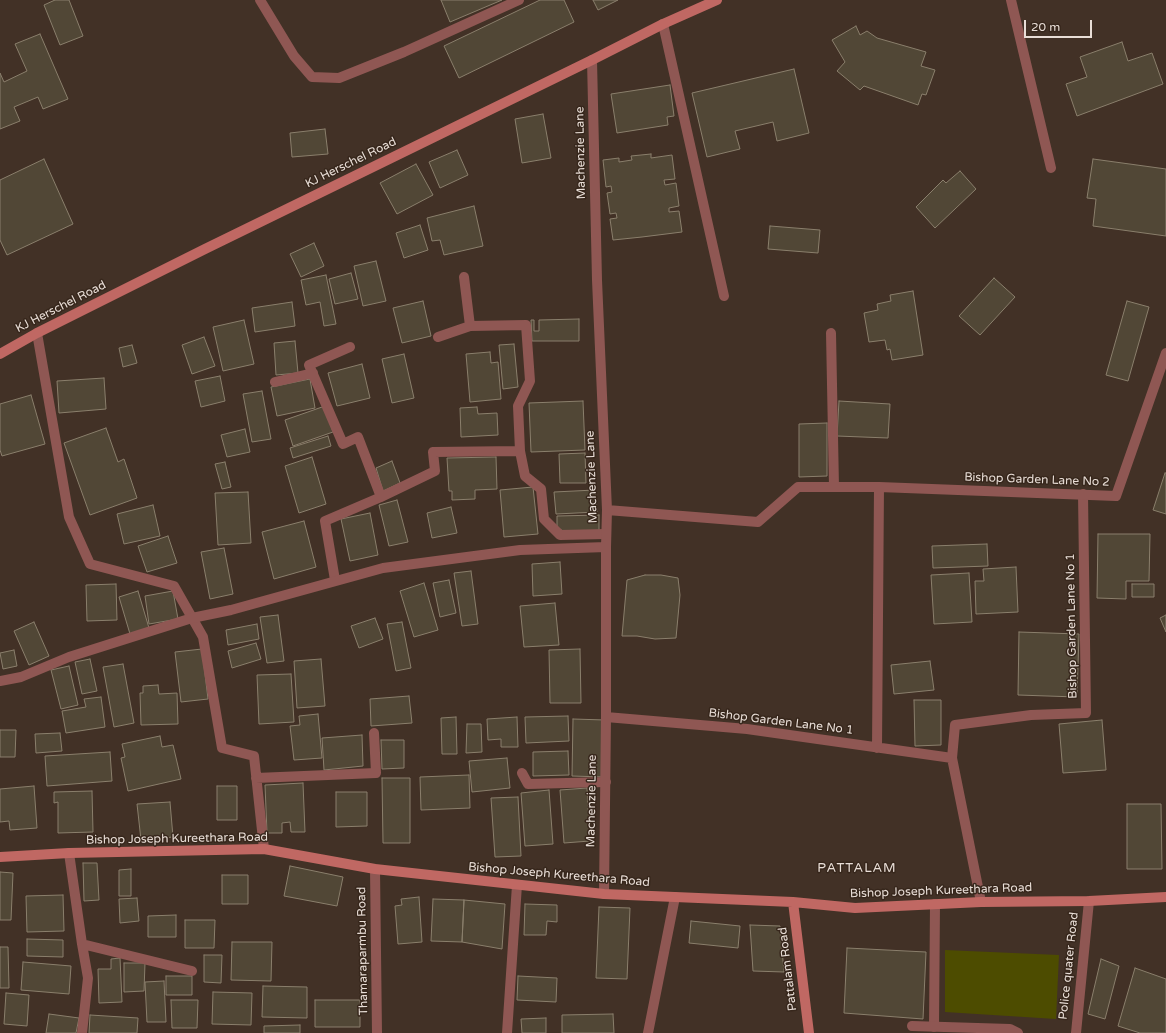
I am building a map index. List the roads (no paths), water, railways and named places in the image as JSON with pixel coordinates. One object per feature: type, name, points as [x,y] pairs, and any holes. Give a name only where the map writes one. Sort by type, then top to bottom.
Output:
[{"type":"main road","name":"KJ Herschel Road","points":[[0,354],[37,333],[204,249],[663,24],[717,0]]},
{"type":"main road","name":"Bishop Joseph Kureethara Road","points":[[0,857],[69,853],[264,849],[375,869],[604,894],[793,902],[855,908],[980,902],[1088,901],[1166,897]]},
{"type":"main road","name":"Pattalam Road","points":[[793,902],[808,1033]]},
{"type":"street","points":[[260,0],[294,56],[312,77],[339,78],[404,52],[519,0]]},
{"type":"street","points":[[1011,0],[1051,168]]},
{"type":"street","points":[[663,24],[724,296]]},
{"type":"street","name":"Machenzie Lane","points":[[592,60],[597,280],[607,510],[604,894]]},
{"type":"street","points":[[464,277],[470,326]]},
{"type":"street","points":[[438,337],[470,326],[526,325],[530,381],[518,406],[520,450],[525,476],[541,489],[544,519],[560,535],[606,534]]},
{"type":"street","points":[[37,333],[69,517],[90,564],[174,586],[203,637],[222,748],[254,756],[264,849]]},
{"type":"street","points":[[831,333],[834,487]]},
{"type":"street","points":[[350,347],[309,365],[343,444],[358,437],[381,496]]},
{"type":"street","name":"Bishop Garden Lane No 2","points":[[607,510],[758,522],[798,487],[879,487],[1116,496],[1166,353]]},
{"type":"street","points":[[274,382],[313,373]]},
{"type":"street","points":[[335,580],[325,521],[435,471],[432,452],[520,450]]},
{"type":"street","points":[[877,748],[879,487]]},
{"type":"street","name":"Bishop Garden Lane No 1","points":[[980,902],[952,758],[955,725],[1031,715],[1086,713],[1083,494]]},
{"type":"street","points":[[0,681],[21,677],[68,657],[192,618],[232,610],[335,580],[383,568],[520,550],[606,547]]},
{"type":"street","name":"Bishop Garden Lane No 1","points":[[606,717],[747,729],[952,758]]},
{"type":"street","points":[[256,778],[376,773],[374,733]]},
{"type":"street","points":[[522,773],[528,784],[606,782]]},
{"type":"street","points":[[69,853],[88,978],[82,1033]]},
{"type":"street","name":"Thamaraparmbu Road","points":[[375,869],[377,1033]]},
{"type":"street","points":[[507,1033],[518,885]]},
{"type":"street","points":[[648,1033],[675,897]]},
{"type":"street","name":"Police quater Road","points":[[1076,1033],[1088,901]]},
{"type":"street","points":[[934,1027],[935,904]]},
{"type":"street","points":[[82,944],[192,971]]},
{"type":"street","points":[[912,1030],[934,1027],[1010,1029],[1018,1033]]},
{"type":"district","name":"PATTALAM","points":[[857,869]]}]
